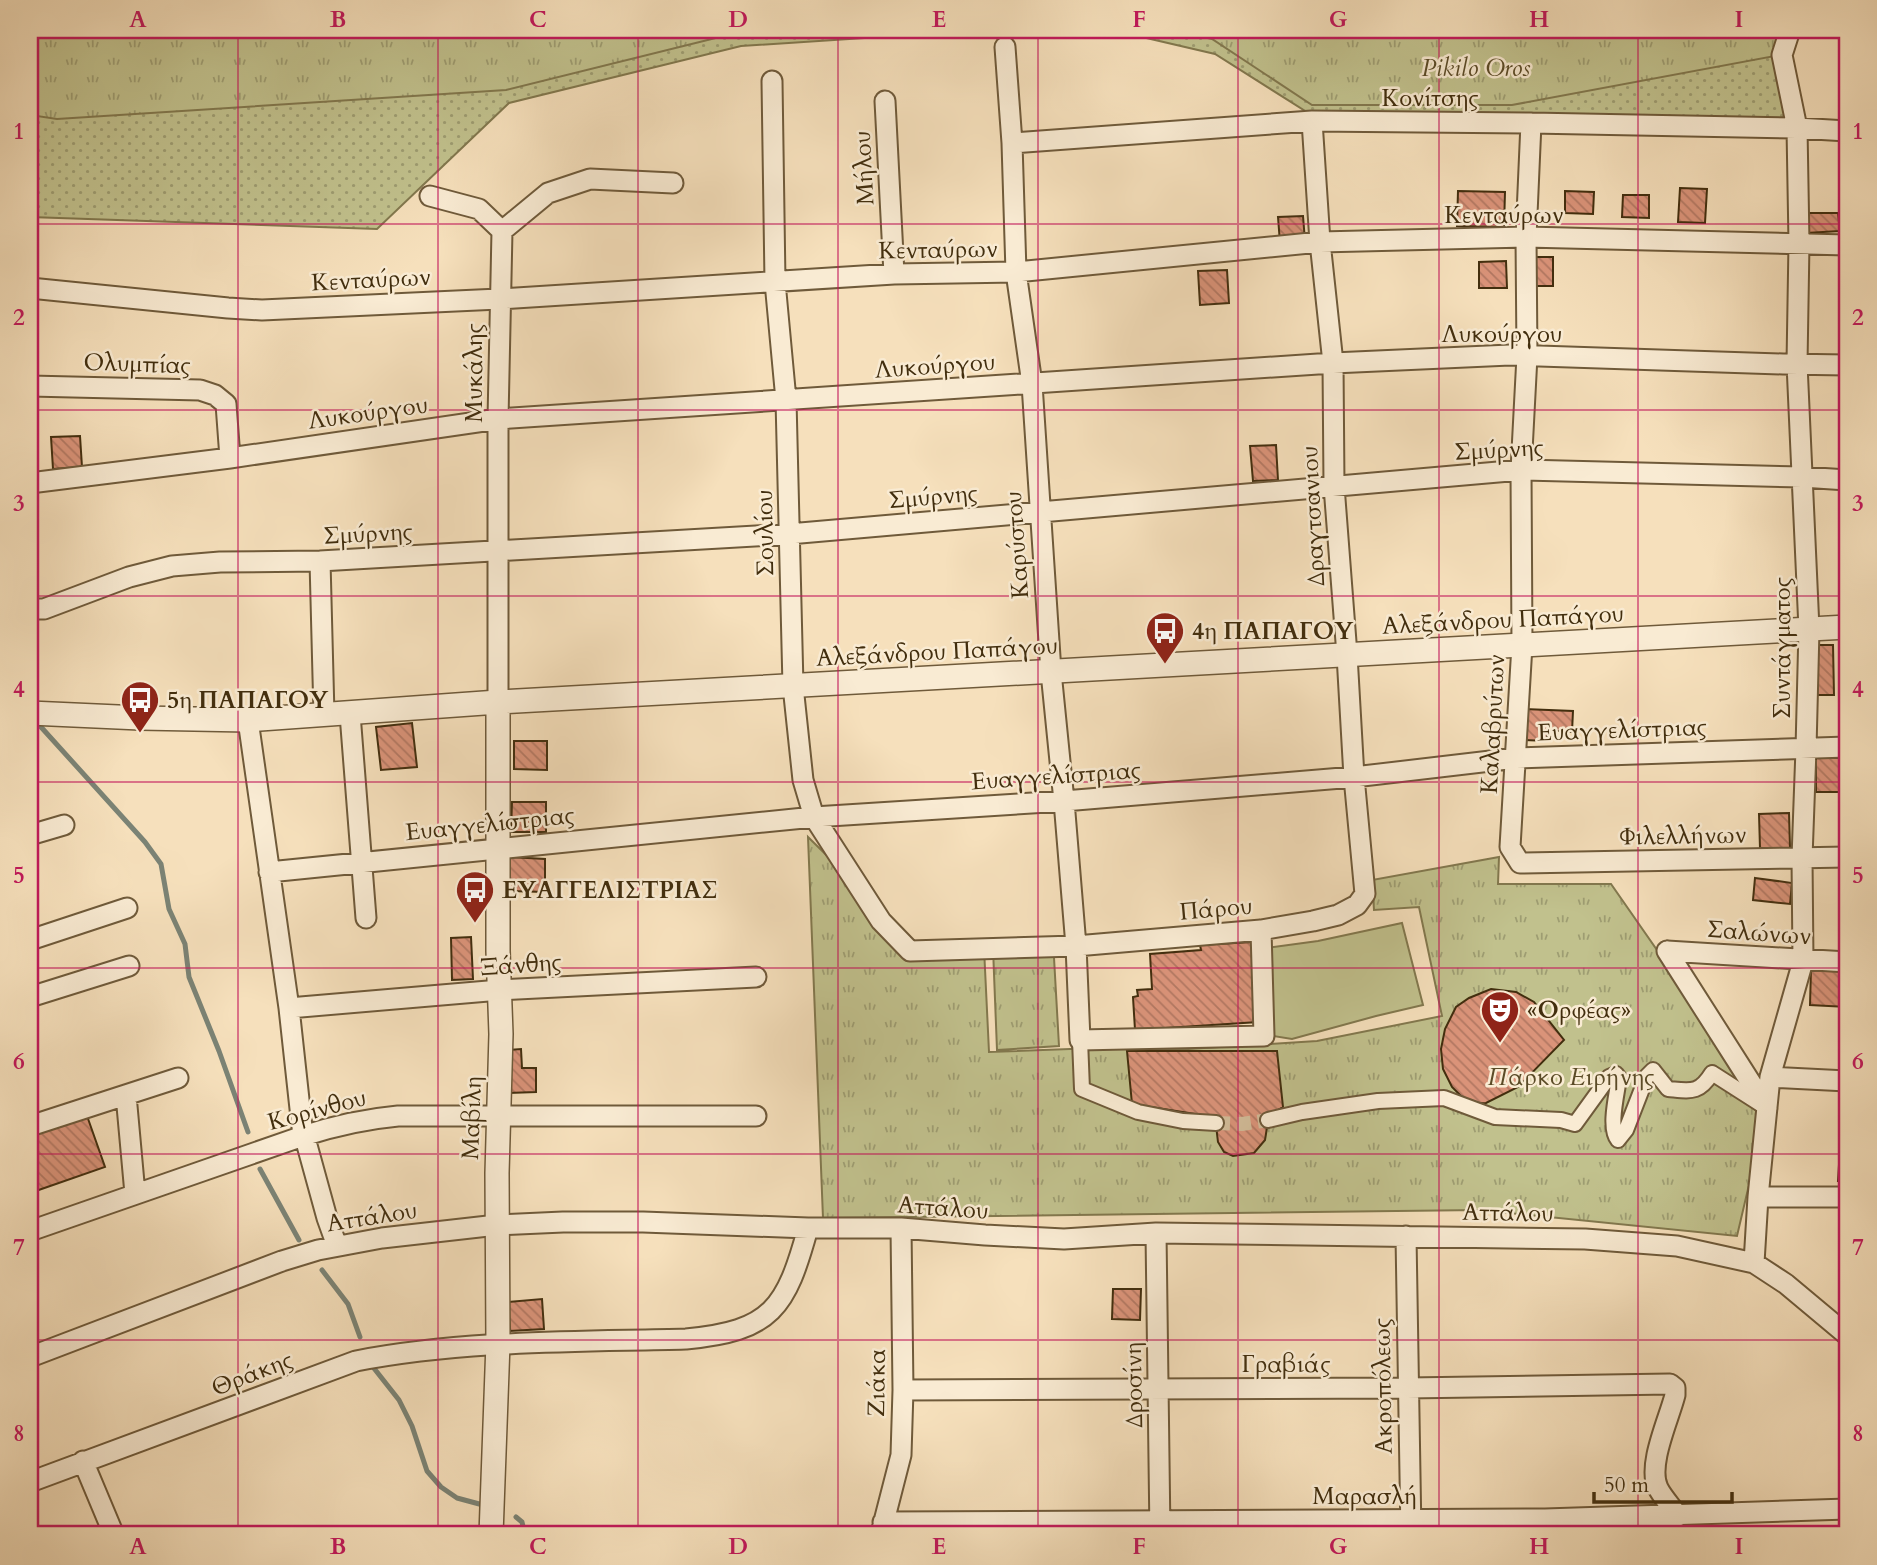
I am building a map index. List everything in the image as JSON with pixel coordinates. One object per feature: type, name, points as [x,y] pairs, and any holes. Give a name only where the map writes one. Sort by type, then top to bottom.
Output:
[{"type":"street","name":"Συντάγματος","points":[[1754,1263],[1770,1077],[1802,961],[1801,858],[1809,629],[1797,364],[1797,128],[1782,55],[1790,30]]},
{"type":"street","name":"Καρύστου","points":[[1005,47],[1013,143],[1016,272],[1032,384],[1051,671],[1076,946],[1080,1040]]},
{"type":"street","name":"Σουλίου","points":[[772,81],[775,282],[786,400],[793,686],[803,780],[814,817],[881,921],[910,951],[1076,946]]},
{"type":"street","name":"Μήλου","points":[[886,101],[894,274]]},
{"type":"street","name":"Κονίτσης","points":[[1013,143],[1312,121],[1847,131]]},
{"type":"street","name":"Δραγτσανιου","points":[[1312,121],[1320,242],[1333,363],[1334,486],[1354,777],[1365,884],[1365,894],[1357,905]]},
{"type":"street","name":"Καλαβρύτων","points":[[1520,863],[1510,847],[1522,645],[1521,470],[1527,356],[1526,237],[1531,123]]},
{"type":"street","points":[[430,196],[479,209],[502,231],[548,193],[590,179],[673,183]]},
{"type":"street","name":"Μυκάλης","points":[[498,702],[499,299],[502,231]]},
{"type":"street","name":"Κενταύρων","points":[[30,288],[262,310],[499,299],[894,274],[1016,272],[1320,242],[1526,237],[1847,245]]},
{"type":"street","name":"Λυκούργου","points":[[30,484],[498,419],[1333,363],[1510,355],[1847,365]]},
{"type":"street","name":"Ολυμπίας","points":[[30,386],[200,390],[215,395],[226,404],[230,458]]},
{"type":"street","name":"Σμύρνης","points":[[30,609],[44,608],[172,566],[220,562],[320,561],[789,534],[1521,470],[1847,480]]},
{"type":"street","points":[[320,561],[324,715]]},
{"type":"street","name":"Αλεξάνδρου Παπάγου","points":[[30,713],[248,720],[498,702],[1847,627]]},
{"type":"street","name":"Μαβίλη","points":[[491,1535],[498,1343],[498,1116],[501,1034],[498,702]]},
{"type":"street","points":[[349,714],[366,918]]},
{"type":"street","points":[[248,720],[289,1008],[303,1136],[337,1247]]},
{"type":"street","name":"Ευαγγελίστριας","points":[[269,872],[814,817],[1064,801],[1354,777],[1516,758],[1847,747]]},
{"type":"street","points":[[30,835],[64,825]]},
{"type":"street","name":"Φιλελλήνων","points":[[1520,863],[1847,857]]},
{"type":"street","name":"Πάρου","points":[[1076,946],[1261,930],[1338,915],[1357,905]]},
{"type":"street","points":[[30,940],[127,908]]},
{"type":"street","points":[[1216,1123],[1183,1121],[1138,1112],[1082,1089],[1080,1040],[1264,1036],[1261,930]]},
{"type":"street","name":"Σαλώνων","points":[[1767,1108],[1667,951],[1847,962]]},
{"type":"street","points":[[30,996],[129,966]]},
{"type":"street","name":"Ξάνθης","points":[[289,1008],[500,990],[756,976]]},
{"type":"street","points":[[1268,1120],[1378,1101],[1444,1098],[1495,1117],[1561,1120],[1575,1124],[1609,1077],[1616,1074],[1619,1078],[1614,1135],[1618,1140],[1626,1130],[1647,1076],[1653,1069],[1668,1089],[1692,1091],[1705,1085],[1713,1073],[1767,1108]]},
{"type":"street","points":[[1770,1077],[1847,1081]]},
{"type":"street","points":[[30,1126],[178,1078]]},
{"type":"street","points":[[127,1095],[135,1194]]},
{"type":"street","name":"Κορίνθου","points":[[30,1231],[303,1136],[373,1118],[756,1116]]},
{"type":"street","points":[[1758,1197],[1847,1196]]},
{"type":"street","name":"Αττάλου","points":[[30,1357],[282,1261],[318,1250],[382,1238],[497,1225],[602,1222],[901,1228],[1064,1239],[1156,1233],[1585,1239],[1677,1246],[1754,1263],[1786,1284],[1847,1335]]},
{"type":"street","name":"Θράκης","points":[[30,1482],[356,1361],[393,1354],[498,1343],[686,1339],[716,1336],[744,1328],[768,1313],[783,1298],[808,1228]]},
{"type":"street","name":"Ζιάκα","points":[[882,1529],[901,1455],[901,1228]]},
{"type":"street","name":"Δροσίνη","points":[[1156,1233],[1160,1528]]},
{"type":"street","name":"Ακροπόλεως","points":[[1406,1236],[1411,1528]]},
{"type":"street","name":"Γραβιάς","points":[[903,1390],[1670,1384],[1675,1388],[1675,1395],[1657,1459],[1656,1478],[1657,1486],[1678,1516]]},
{"type":"street","points":[[83,1461],[114,1535]]},
{"type":"street","name":"Μαρασλή","points":[[882,1529],[1545,1527],[1678,1516],[1847,1509]]},
{"type":"green space","points":[[30,30],[986,30],[741,46],[509,103],[377,229],[30,217]]},
{"type":"green space","points":[[30,30],[748,30],[506,90],[57,119],[30,115]]},
{"type":"green space","name":"Pikilo Oros","points":[[1112,30],[1783,30],[1788,122],[1310,114],[1215,54]]},
{"type":"green space","name":"Pikilo Oros","points":[[1170,30],[1783,30],[1775,56],[1512,105],[1312,105],[1212,39]]},
{"type":"green space","name":"Πάρκο Ειρήνης","points":[[808,837],[923,950],[984,948],[989,1052],[1124,1047],[1172,1050],[1317,1041],[1442,1016],[1419,907],[1374,910],[1372,880],[1499,857],[1498,884],[1611,884],[1767,1108],[1737,1236],[1480,1210],[823,1218]]},
{"type":"green space","points":[[1402,923],[1423,1005],[1292,1039],[1273,1036],[1267,948],[1318,941]]},
{"type":"green space","points":[[1053,940],[1059,1046],[997,1050],[993,948]]},
{"type":"building","points":[[1680,188],[1707,189],[1705,223],[1678,222]]},
{"type":"building","points":[[1458,191],[1505,192],[1504,227],[1457,226]]},
{"type":"building","points":[[1565,191],[1594,192],[1593,214],[1565,213]]},
{"type":"building","points":[[1623,195],[1649,195],[1649,218],[1622,217]]},
{"type":"building","points":[[1804,213],[1838,213],[1840,231],[1806,233]]},
{"type":"building","points":[[1303,216],[1305,241],[1280,243],[1278,217]]},
{"type":"building","points":[[1533,257],[1553,257],[1553,286],[1533,286]]},
{"type":"building","points":[[1506,261],[1507,288],[1479,288],[1479,262]]},
{"type":"building","points":[[1227,270],[1229,303],[1200,305],[1198,271]]},
{"type":"building","points":[[80,436],[82,467],[53,469],[51,437]]},
{"type":"building","points":[[1276,445],[1278,480],[1253,481],[1250,446]]},
{"type":"building","points":[[1844,564],[1847,564],[1847,605],[1846,605]]},
{"type":"building","points":[[1809,645],[1833,645],[1834,695],[1810,695]]},
{"type":"building","points":[[1523,709],[1573,711],[1572,732],[1547,730],[1547,741],[1521,740]]},
{"type":"building","points":[[412,723],[417,767],[381,770],[376,727]]},
{"type":"building","points":[[514,741],[547,741],[547,770],[514,769]]},
{"type":"building","points":[[1816,758],[1847,758],[1847,792],[1816,792]]},
{"type":"building","points":[[512,802],[546,802],[546,832],[511,832]]},
{"type":"building","points":[[1789,813],[1790,848],[1760,848],[1759,814]]},
{"type":"building","points":[[510,857],[545,859],[545,892],[509,891]]},
{"type":"building","points":[[1755,878],[1792,883],[1790,904],[1753,900]]},
{"type":"building","points":[[471,937],[473,979],[452,980],[451,938]]},
{"type":"building","points":[[1252,942],[1258,1022],[1135,1030],[1133,997],[1138,996],[1137,990],[1152,989],[1150,954],[1201,950],[1200,945]]},
{"type":"building","points":[[1811,969],[1847,971],[1847,1007],[1810,1005]]},
{"type":"building","name":"«Ορφέας»","points":[[1491,989],[1516,992],[1534,1002],[1564,1040],[1518,1087],[1486,1103],[1469,1104],[1452,1087],[1443,1069],[1441,1049],[1445,1029],[1456,1007]]},
{"type":"building","points":[[521,1049],[522,1068],[536,1068],[536,1092],[508,1093],[507,1050]]},
{"type":"building","points":[[1127,1051],[1277,1051],[1283,1107],[1269,1115],[1265,1140],[1254,1153],[1233,1156],[1224,1152],[1218,1142],[1215,1117],[1132,1104]]},
{"type":"building","points":[[86,1113],[105,1167],[30,1193],[30,1132]]},
{"type":"building","points":[[1840,1148],[1847,1148],[1847,1182],[1838,1181]]},
{"type":"building","points":[[1113,1289],[1141,1289],[1140,1320],[1112,1319]]},
{"type":"building","points":[[542,1299],[544,1329],[510,1331],[508,1302]]},
{"type":"waterway","points":[[41,727],[145,842],[161,864],[169,909],[185,944],[189,977],[248,1132]]},
{"type":"waterway","points":[[260,1169],[299,1240]]},
{"type":"waterway","points":[[322,1270],[348,1304],[360,1337]]},
{"type":"waterway","points":[[373,1367],[399,1400],[412,1426],[427,1471],[441,1487],[457,1498],[483,1505]]},
{"type":"waterway","points":[[516,1517],[522,1522],[525,1535]]},
{"type":"tunnel","points":[[1216,1123],[1242,1124],[1268,1120]]},
{"type":"place","name":"4η ΠΑΠΑΓΟΥ","points":[[1165,665]]},
{"type":"place","name":"5η ΠΑΠΑΓΟΥ","points":[[140,734]]},
{"type":"place","name":"ΕΥΑΓΓΕΛΙΣΤΡΙΑΣ","points":[[475,924]]},
{"type":"place","name":"«Ορφέας»","points":[[1500,1044]]}]
